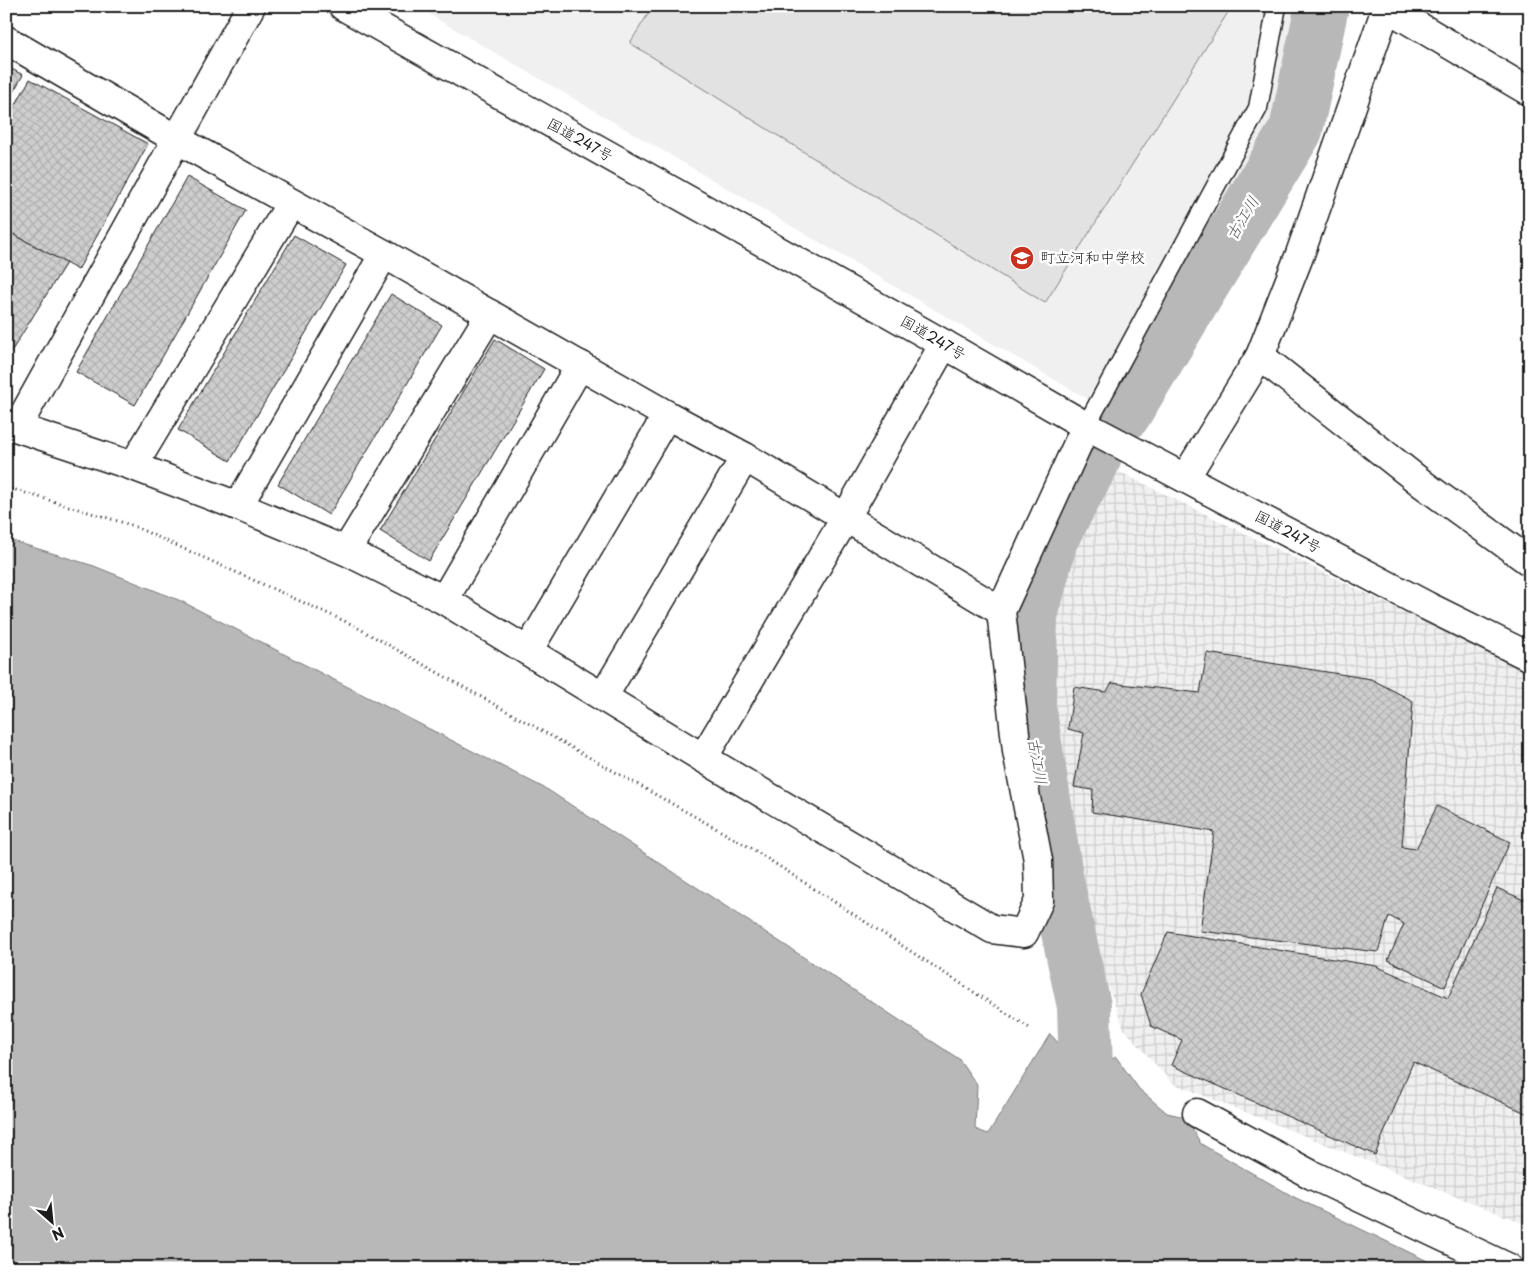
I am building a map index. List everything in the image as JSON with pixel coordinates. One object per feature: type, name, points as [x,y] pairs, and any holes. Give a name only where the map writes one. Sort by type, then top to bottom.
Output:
[{"type":"main road","points":[[251,6],[178,140],[12,426],[133,466],[238,506],[346,551],[444,600],[704,758],[992,929],[1024,933],[1039,901],[1038,860],[1017,751],[1001,610],[1086,426]]},
{"type":"main road","name":"国道247号","points":[[343,6],[944,344],[1086,426],[1427,606],[1530,657]]},
{"type":"main road","points":[[1185,478],[1260,356],[1300,254],[1386,7],[1530,92]]},
{"type":"main road","points":[[6,40],[178,140],[745,457],[1001,610]]},
{"type":"main road","points":[[133,466],[291,203]]},
{"type":"main road","points":[[238,506],[384,254]]},
{"type":"main road","points":[[346,551],[490,314]]},
{"type":"main road","points":[[704,758],[846,518],[944,344]]},
{"type":"main road","points":[[1260,356],[1424,485],[1530,562]]},
{"type":"main road","points":[[444,600],[580,365]]},
{"type":"main road","points":[[528,651],[667,415]]},
{"type":"main road","points":[[603,696],[745,457]]},
{"type":"main road","points":[[1196,1113],[1312,1175],[1509,1268]]},
{"type":"lane","points":[[1086,426],[1258,108],[1277,6]]},
{"type":"path","points":[[6,487],[131,525],[351,624],[751,848],[1031,1029]]},
{"type":"shaded area","name":"町立河和中学校","points":[[415,6],[1298,6],[1277,111],[1113,414]]},
{"type":"shaded area","points":[[653,6],[1232,6],[1045,303],[630,43]]},
{"type":"shaded area","points":[[1114,469],[1530,674],[1530,1226],[1172,1083],[1124,1029],[1087,929],[1044,707],[1046,625],[1066,547]]},
{"type":"shaded area","points":[[6,539],[94,566],[181,601],[548,790],[959,1059],[977,1085],[975,1129],[988,1134],[1050,1034],[1086,1072],[1116,1057],[1139,1089],[1167,1113],[1185,1117],[1201,1144],[1294,1197],[1442,1268],[6,1268]]},
{"type":"building","points":[[6,66],[23,75],[6,105]]},
{"type":"building","points":[[30,79],[148,144],[78,270],[6,230],[6,122]]},
{"type":"building","points":[[187,177],[246,210],[135,405],[76,372]]},
{"type":"building","points":[[13,234],[66,263],[6,360],[6,244]]},
{"type":"building","points":[[294,235],[346,265],[230,461],[178,430]]},
{"type":"building","points":[[391,294],[442,325],[329,515],[278,484]]},
{"type":"building","points":[[495,339],[544,369],[429,561],[380,531]]},
{"type":"building","points":[[1207,653],[1371,679],[1413,701],[1402,847],[1416,849],[1437,806],[1510,842],[1445,987],[1388,960],[1404,924],[1389,916],[1378,952],[1200,931],[1214,832],[1092,812],[1093,790],[1074,787],[1084,733],[1068,729],[1074,687],[1106,692],[1112,683],[1200,693]]},
{"type":"building","points":[[1497,888],[1524,900],[1530,888],[1530,1115],[1413,1062],[1375,1155],[1171,1065],[1182,1040],[1151,1026],[1141,994],[1168,932],[1376,966],[1448,998]]},
{"type":"waterway","name":"古江川","points":[[1124,414],[1296,130],[1322,6]]},
{"type":"waterway","name":"古江川","points":[[1086,1072],[1084,1006],[1056,876],[1029,706],[1031,616],[1051,539],[1094,459]]},
{"type":"place","name":"町立河和中学校","points":[[1022,258]]}]
